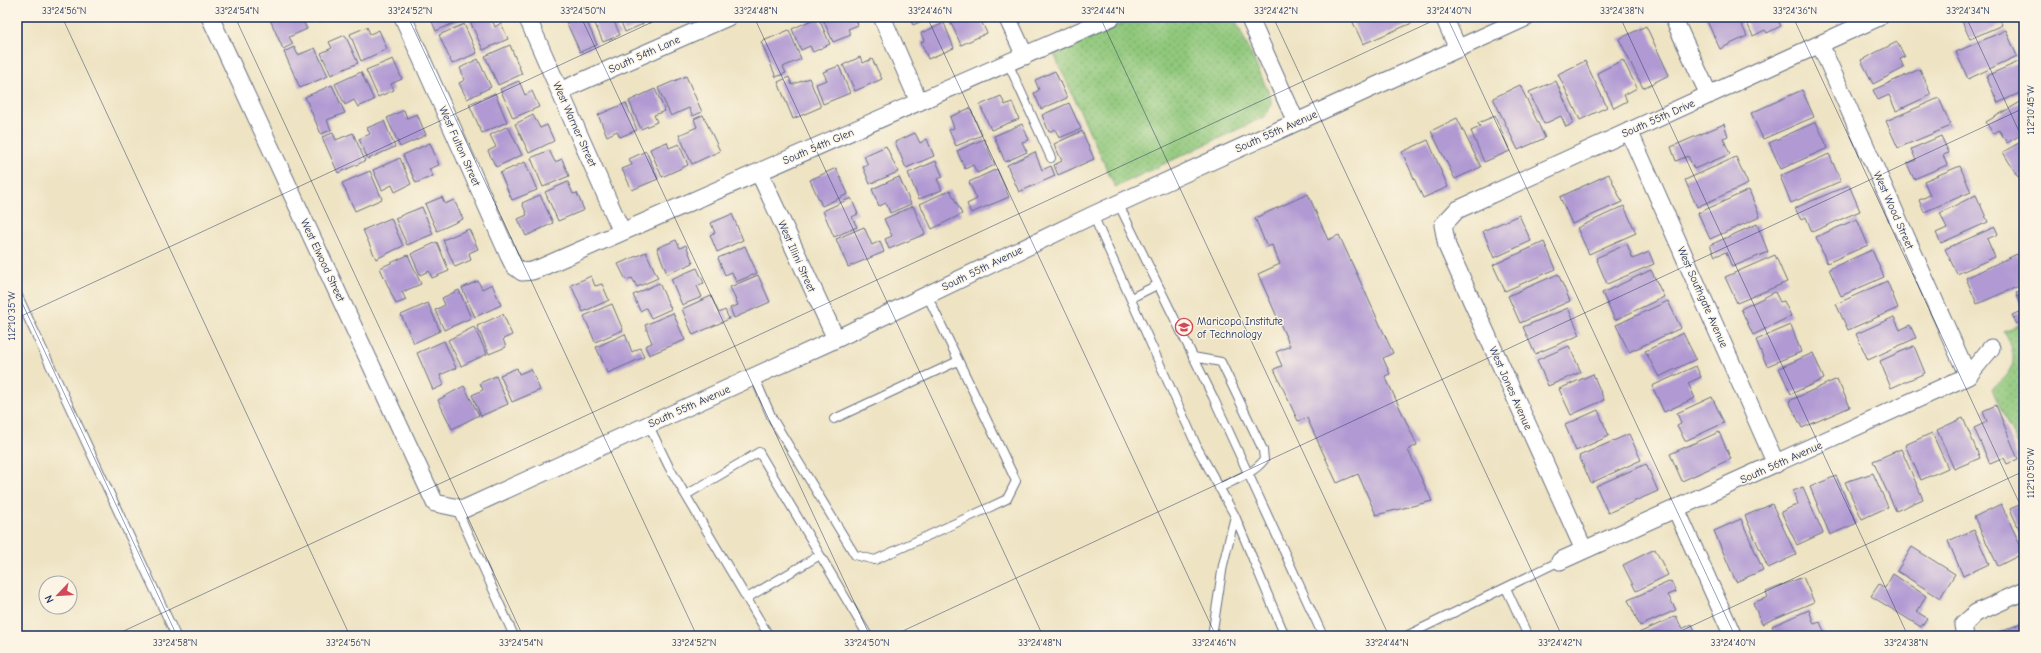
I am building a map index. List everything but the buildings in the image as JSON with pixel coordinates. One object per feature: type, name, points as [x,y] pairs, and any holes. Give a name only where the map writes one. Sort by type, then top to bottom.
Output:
[{"type":"street","name":"West Elwood Street","points":[[210,17],[435,503]]},
{"type":"street","name":"West Fulton Street","points":[[403,17],[509,256],[514,266],[522,272]]},
{"type":"street","name":"West Warner Street","points":[[527,17],[622,232]]},
{"type":"street","name":"South 54th Lane","points":[[560,91],[708,21],[728,17]]},
{"type":"street","points":[[882,17],[919,102]]},
{"type":"street","points":[[1007,17],[1024,56]]},
{"type":"street","name":"South 54th Glen","points":[[522,272],[532,271],[1112,17]]},
{"type":"street","points":[[1249,17],[1296,122]]},
{"type":"street","points":[[1444,17],[1458,49]]},
{"type":"street","name":"South 55th Avenue","points":[[435,503],[464,508],[836,339],[1118,203],[1527,17]]},
{"type":"street","points":[[1673,17],[1709,95]]},
{"type":"street","name":"South 55th Drive","points":[[1443,225],[1456,210],[1879,17]]},
{"type":"street","name":"West Wood Street","points":[[1820,44],[1968,376]]},
{"type":"street","name":"West Southgate Avenue","points":[[1629,131],[1776,464]]},
{"type":"street","name":"West Illini Street","points":[[759,172],[836,339]]},
{"type":"street","name":"West Jones Avenue","points":[[1443,225],[1447,246],[1584,550]]},
{"type":"street","name":"South 56th Avenue","points":[[1560,561],[1968,376],[1991,348]]},
{"type":"street","points":[[1676,509],[1733,636]]},
{"type":"street","points":[[1964,630],[1976,613],[2024,591]]},
{"type":"lane","points":[[1008,63],[1051,158]]},
{"type":"lane","points":[[1118,203],[1193,357],[1322,636],[1327,636]]},
{"type":"lane","points":[[1093,215],[1198,449],[1235,516],[1285,636]]},
{"type":"lane","points":[[1131,298],[1157,285]]},
{"type":"lane","points":[[17,294],[176,636]]},
{"type":"lane","points":[[754,376],[772,418],[855,555],[875,560],[1007,499],[1016,481],[927,295]]},
{"type":"lane","points":[[1193,357],[1221,362],[1263,450],[1264,460],[1259,465],[1247,474],[1219,488]]},
{"type":"lane","points":[[834,419],[958,361]]},
{"type":"lane","points":[[648,424],[669,467],[769,636]]},
{"type":"lane","points":[[686,495],[759,452],[868,636]]},
{"type":"lane","points":[[455,507],[514,636]]},
{"type":"lane","points":[[1212,636],[1223,565],[1235,516]]},
{"type":"lane","points":[[747,598],[820,555]]},
{"type":"lane","points":[[1406,636],[1560,561]]},
{"type":"lane","points":[[1506,588],[1528,636]]},
{"type":"green space","points":[[1137,17],[1234,17],[1271,98],[1271,106],[1264,117],[1115,187],[1054,54]]},
{"type":"green space","points":[[2024,323],[2024,461],[1992,388],[2006,376],[2013,363],[2012,348],[2004,331]]},
{"type":"place","name":"Maricopa Institute of Technology","points":[[1184,327]]}]
